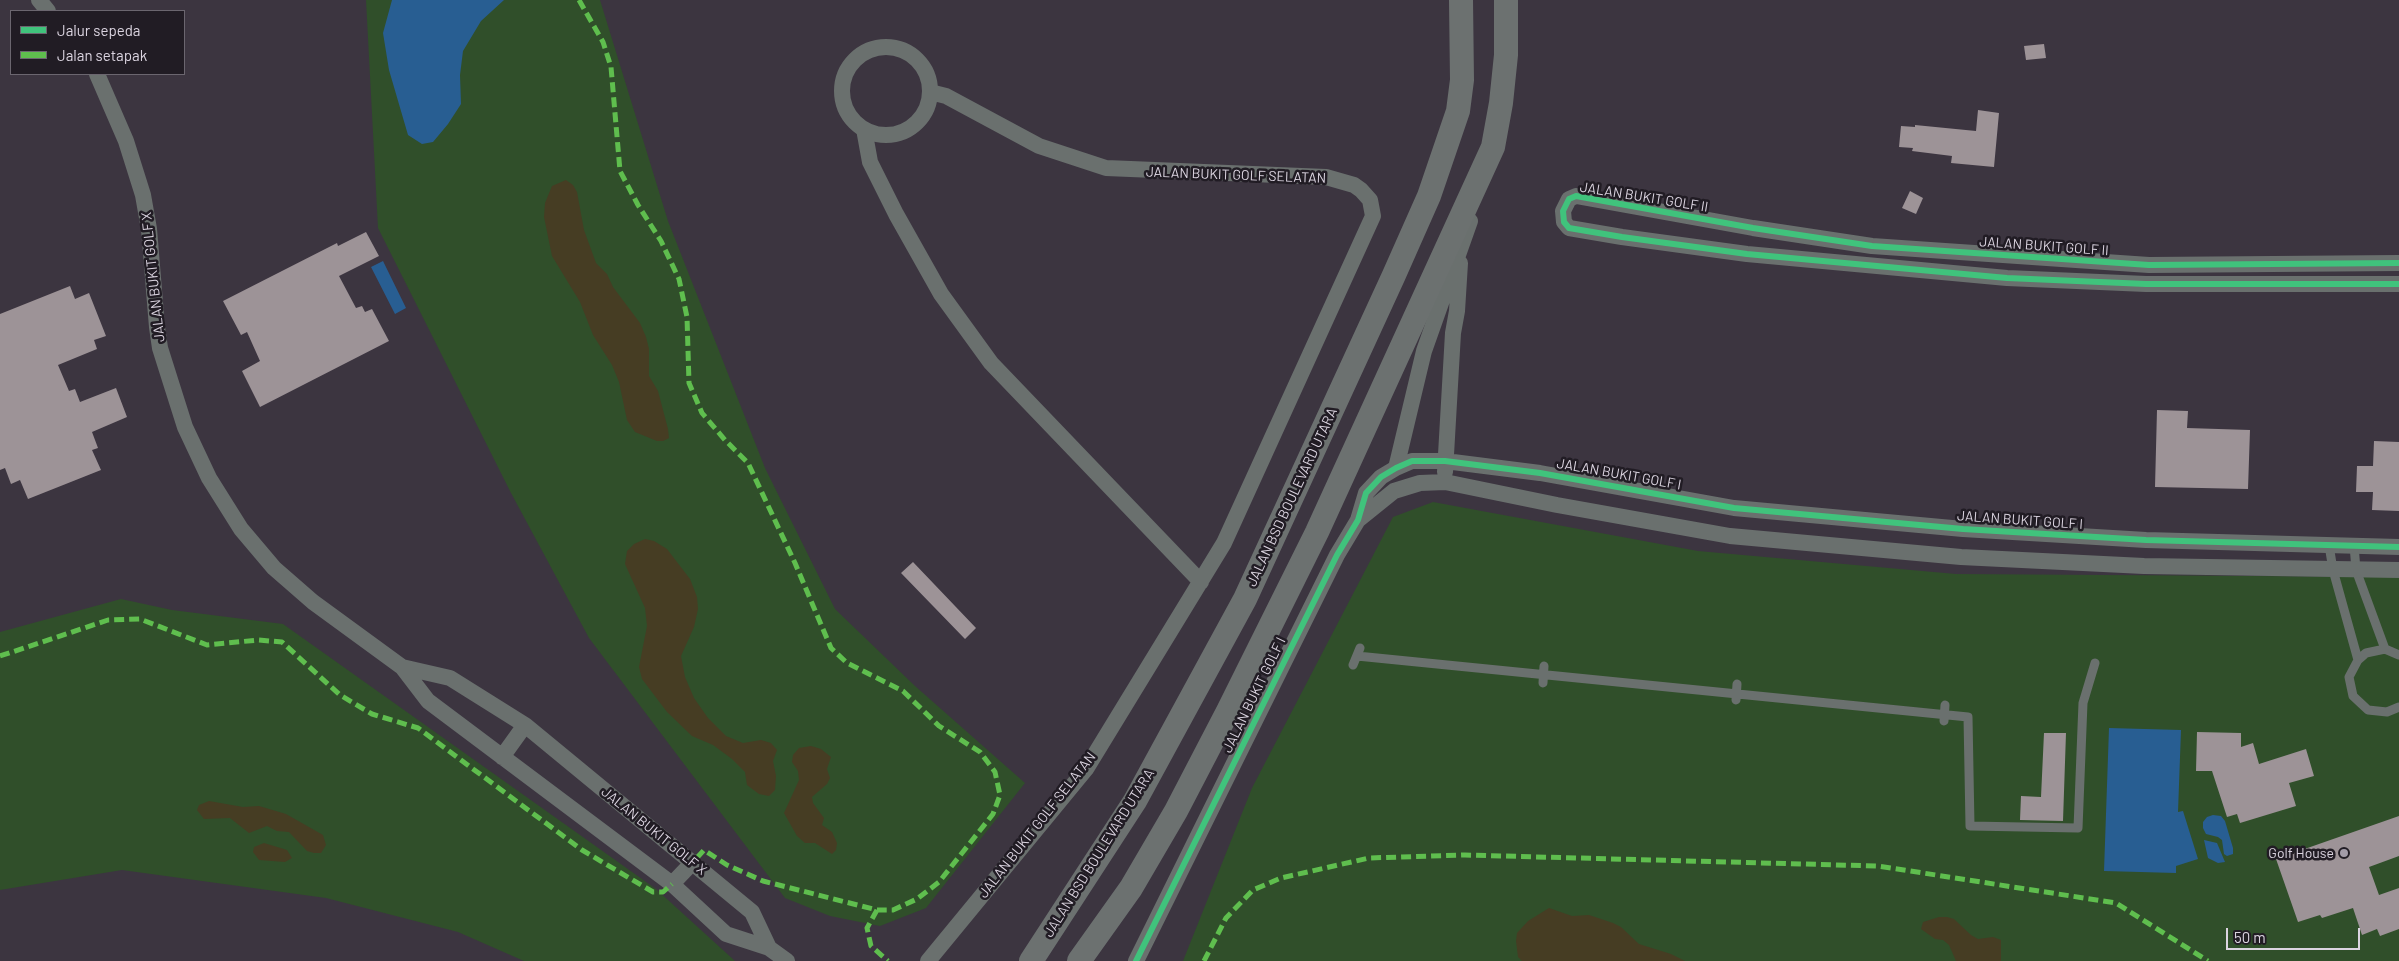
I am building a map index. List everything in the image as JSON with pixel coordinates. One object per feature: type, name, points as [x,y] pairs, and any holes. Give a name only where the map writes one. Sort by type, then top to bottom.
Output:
[{"type":"main road","name":"JALAN BSD BOULEVARD UTARA","points":[[1031,961],[1135,801],[1245,599],[1398,267],[1429,196],[1458,111],[1462,80],[1461,0]]},
{"type":"main road","points":[[1079,961],[1131,888],[1176,811],[1228,711],[1317,532],[1493,147],[1501,103],[1506,55],[1506,0]]},
{"type":"street","points":[[39,0],[47,10]]},
{"type":"street","points":[[888,47],[906,52],[915,58],[926,73],[930,92],[923,114],[907,129],[886,135],[864,129],[850,116],[842,98],[843,79],[847,70],[860,55],[878,48],[888,47]]},
{"type":"street","name":"JALAN BUKIT GOLF X","points":[[97,75],[126,141],[143,195],[150,229],[160,348],[185,427],[209,478],[241,529],[274,568],[313,602],[402,667],[428,701],[672,884],[726,934],[769,948],[787,961]]},
{"type":"street","name":"JALAN BUKIT GOLF SELATAN","points":[[928,961],[1086,768],[1201,582],[1224,543],[1373,216],[1370,200],[1354,185],[1326,177],[1106,168],[1039,146],[958,102],[930,92]]},
{"type":"street","points":[[864,129],[870,162],[919,255],[941,294],[991,363],[1201,582]]},
{"type":"street","points":[[1396,468],[1424,350],[1460,250],[1493,147]]},
{"type":"street","name":"JALAN BUKIT GOLF II","points":[[2399,263],[2149,265],[1872,246],[1752,228],[1576,196],[1568,199],[1563,211],[1564,222],[1570,228],[1622,237],[1747,254],[2007,278],[2146,284],[2399,284]]},
{"type":"street","points":[[1445,482],[1452,332],[1461,277],[1460,250]]},
{"type":"street","name":"JALAN BUKIT GOLF I","points":[[1136,961],[1337,555],[1358,520],[1366,493],[1381,477],[1412,461],[1446,461],[1540,473],[1734,508],[1982,530],[2146,540],[2399,547]]},
{"type":"street","name":"JALAN BUKIT GOLF I","points":[[1358,520],[1394,491],[1420,483],[1445,482],[1557,505],[1730,536],[1961,557],[2144,566],[2399,570]]},
{"type":"street","name":"JALAN BUKIT GOLF X","points":[[402,667],[450,678],[525,726],[752,912],[769,948]]},
{"type":"street","points":[[502,757],[525,726]]},
{"type":"street","points":[[672,884],[693,862]]},
{"type":"lane","points":[[2329,545],[2333,570],[2358,660]]},
{"type":"lane","points":[[2354,546],[2356,570],[2385,649]]},
{"type":"lane","points":[[2399,655],[2385,649],[2366,653],[2358,660],[2350,677],[2354,696],[2360,704],[2378,712],[2387,712],[2399,707]]},
{"type":"lane","points":[[1353,665],[1359,652],[1543,674],[1968,716],[1970,826],[2078,828],[2083,703],[2095,663]]},
{"type":"green space","points":[[366,0],[600,0],[668,221],[765,468],[835,609],[915,686],[1025,783],[926,908],[880,926],[830,916],[785,898],[589,638],[511,493],[378,228]]},
{"type":"green space","points":[[1433,502],[1698,551],[1956,574],[2399,577],[2399,961],[1183,961],[1252,788],[1393,517]]},
{"type":"green space","points":[[121,599],[172,610],[283,624],[656,889],[735,961],[524,961],[458,932],[326,898],[122,870],[0,890],[0,632]]},
{"type":"sand","points":[[566,180],[573,185],[577,192],[584,230],[596,263],[607,274],[613,287],[640,323],[646,337],[649,349],[649,376],[658,391],[668,429],[669,438],[663,441],[657,441],[635,432],[627,420],[619,382],[612,365],[593,335],[580,302],[552,256],[544,217],[545,203],[552,186]]},
{"type":"sand","points":[[645,539],[654,541],[667,549],[690,579],[697,597],[698,609],[694,627],[681,656],[685,677],[694,698],[708,718],[726,736],[743,743],[761,740],[771,743],[777,750],[773,761],[776,776],[775,790],[769,796],[759,794],[747,785],[745,772],[732,759],[713,745],[692,736],[667,712],[642,679],[639,667],[647,626],[645,608],[625,564],[627,551],[634,544]]},
{"type":"sand","points":[[811,746],[821,749],[831,757],[827,769],[830,778],[827,784],[812,797],[813,803],[824,818],[822,825],[832,832],[837,843],[836,850],[832,854],[815,843],[805,843],[797,836],[784,813],[799,780],[798,771],[792,762],[793,755],[799,748]]},
{"type":"sand","points":[[209,801],[243,807],[259,806],[286,814],[323,835],[326,845],[321,853],[314,853],[307,851],[289,832],[277,831],[267,826],[249,833],[230,818],[204,819],[197,810],[199,805]]},
{"type":"sand","points":[[264,843],[287,850],[292,858],[285,862],[259,860],[253,852],[254,847]]},
{"type":"sand","points":[[1549,908],[1572,916],[1589,915],[1613,923],[1621,927],[1639,944],[1671,954],[1685,961],[1522,961],[1518,957],[1517,933],[1528,921]]},
{"type":"sand","points":[[1939,917],[1954,919],[1978,939],[1993,937],[2001,940],[2001,961],[1956,961],[1949,945],[1943,940],[1935,939],[1921,929],[1923,922]]},
{"type":"water","points":[[392,0],[504,0],[481,21],[463,51],[460,75],[461,104],[433,142],[422,144],[408,135],[389,70],[383,33]]},
{"type":"water","points":[[383,261],[406,308],[395,314],[371,267]]},
{"type":"water","points":[[2109,728],[2181,730],[2178,812],[2183,811],[2198,859],[2176,866],[2176,873],[2104,871]]},
{"type":"water","points":[[2213,815],[2221,816],[2225,821],[2233,854],[2227,856],[2224,854],[2222,840],[2206,834],[2203,822],[2207,817]]},
{"type":"water","points":[[2204,840],[2217,843],[2225,862],[2218,863],[2208,858]]},
{"type":"building","points":[[2044,44],[2046,58],[2026,60],[2024,46]]},
{"type":"building","points":[[1978,110],[1999,113],[1994,167],[1951,163],[1952,156],[1912,151],[1913,148],[1899,147],[1901,126],[1915,127],[1915,125],[1976,131]]},
{"type":"building","points":[[1910,191],[1923,198],[1916,214],[1902,208]]},
{"type":"building","points":[[366,232],[379,256],[339,276],[356,308],[362,306],[365,312],[372,309],[389,341],[260,407],[242,371],[260,361],[247,332],[241,335],[223,301],[337,243],[338,246]]},
{"type":"building","points":[[70,286],[75,299],[89,293],[106,336],[94,340],[97,349],[58,365],[69,391],[75,389],[80,402],[116,388],[127,417],[92,432],[98,448],[92,450],[101,470],[28,499],[20,480],[11,484],[5,468],[0,470],[0,314]]},
{"type":"building","points":[[2157,410],[2188,411],[2187,428],[2250,430],[2248,489],[2155,487]]},
{"type":"building","points":[[2374,441],[2399,442],[2399,511],[2372,510],[2373,492],[2356,492],[2357,466],[2373,466]]},
{"type":"building","points":[[913,562],[976,628],[965,639],[901,573]]},
{"type":"building","points":[[2197,732],[2241,733],[2241,747],[2253,743],[2259,764],[2306,749],[2314,776],[2289,783],[2296,806],[2240,823],[2237,814],[2227,817],[2212,771],[2196,771]]},
{"type":"building","points":[[2044,733],[2066,733],[2063,821],[2020,820],[2021,796],[2041,797]]},
{"type":"building","points":[[2399,816],[2399,856],[2369,867],[2379,895],[2399,888],[2399,929],[2380,936],[2377,929],[2362,935],[2353,908],[2322,918],[2320,915],[2298,922],[2276,859]]},
{"type":"marked path","points":[[579,0],[603,42],[611,67],[620,171],[638,205],[661,241],[679,279],[687,317],[689,383],[702,413],[748,463],[795,563],[831,648],[847,663],[903,691],[939,726],[980,752],[995,772],[1000,795],[993,814],[939,882],[917,899],[893,910],[877,910],[763,881],[727,865],[704,850],[693,862]]},
{"type":"marked path","points":[[0,656],[108,620],[140,619],[207,645],[258,640],[282,642],[340,695],[372,714],[418,728],[582,850],[653,892],[663,892],[672,884]]},
{"type":"marked path","points":[[1204,961],[1226,918],[1253,890],[1281,878],[1369,858],[1465,855],[1878,866],[2116,903],[2208,961]]},
{"type":"marked path","points":[[877,910],[867,928],[871,946],[888,961]]},
{"type":"cycle path","points":[[2399,263],[2149,265],[1872,246],[1753,228],[1576,196],[1569,199],[1563,211],[1564,222],[1569,228],[1622,237],[1747,254],[2007,278],[2146,284],[2399,284]]},
{"type":"cycle path","points":[[1136,961],[1337,555],[1358,520],[1366,493],[1381,477],[1412,461],[1445,461],[1540,473],[1734,508],[1963,529],[2146,540],[2399,547]]},
{"type":"place","name":"Golf House","points":[[2344,853]]}]
